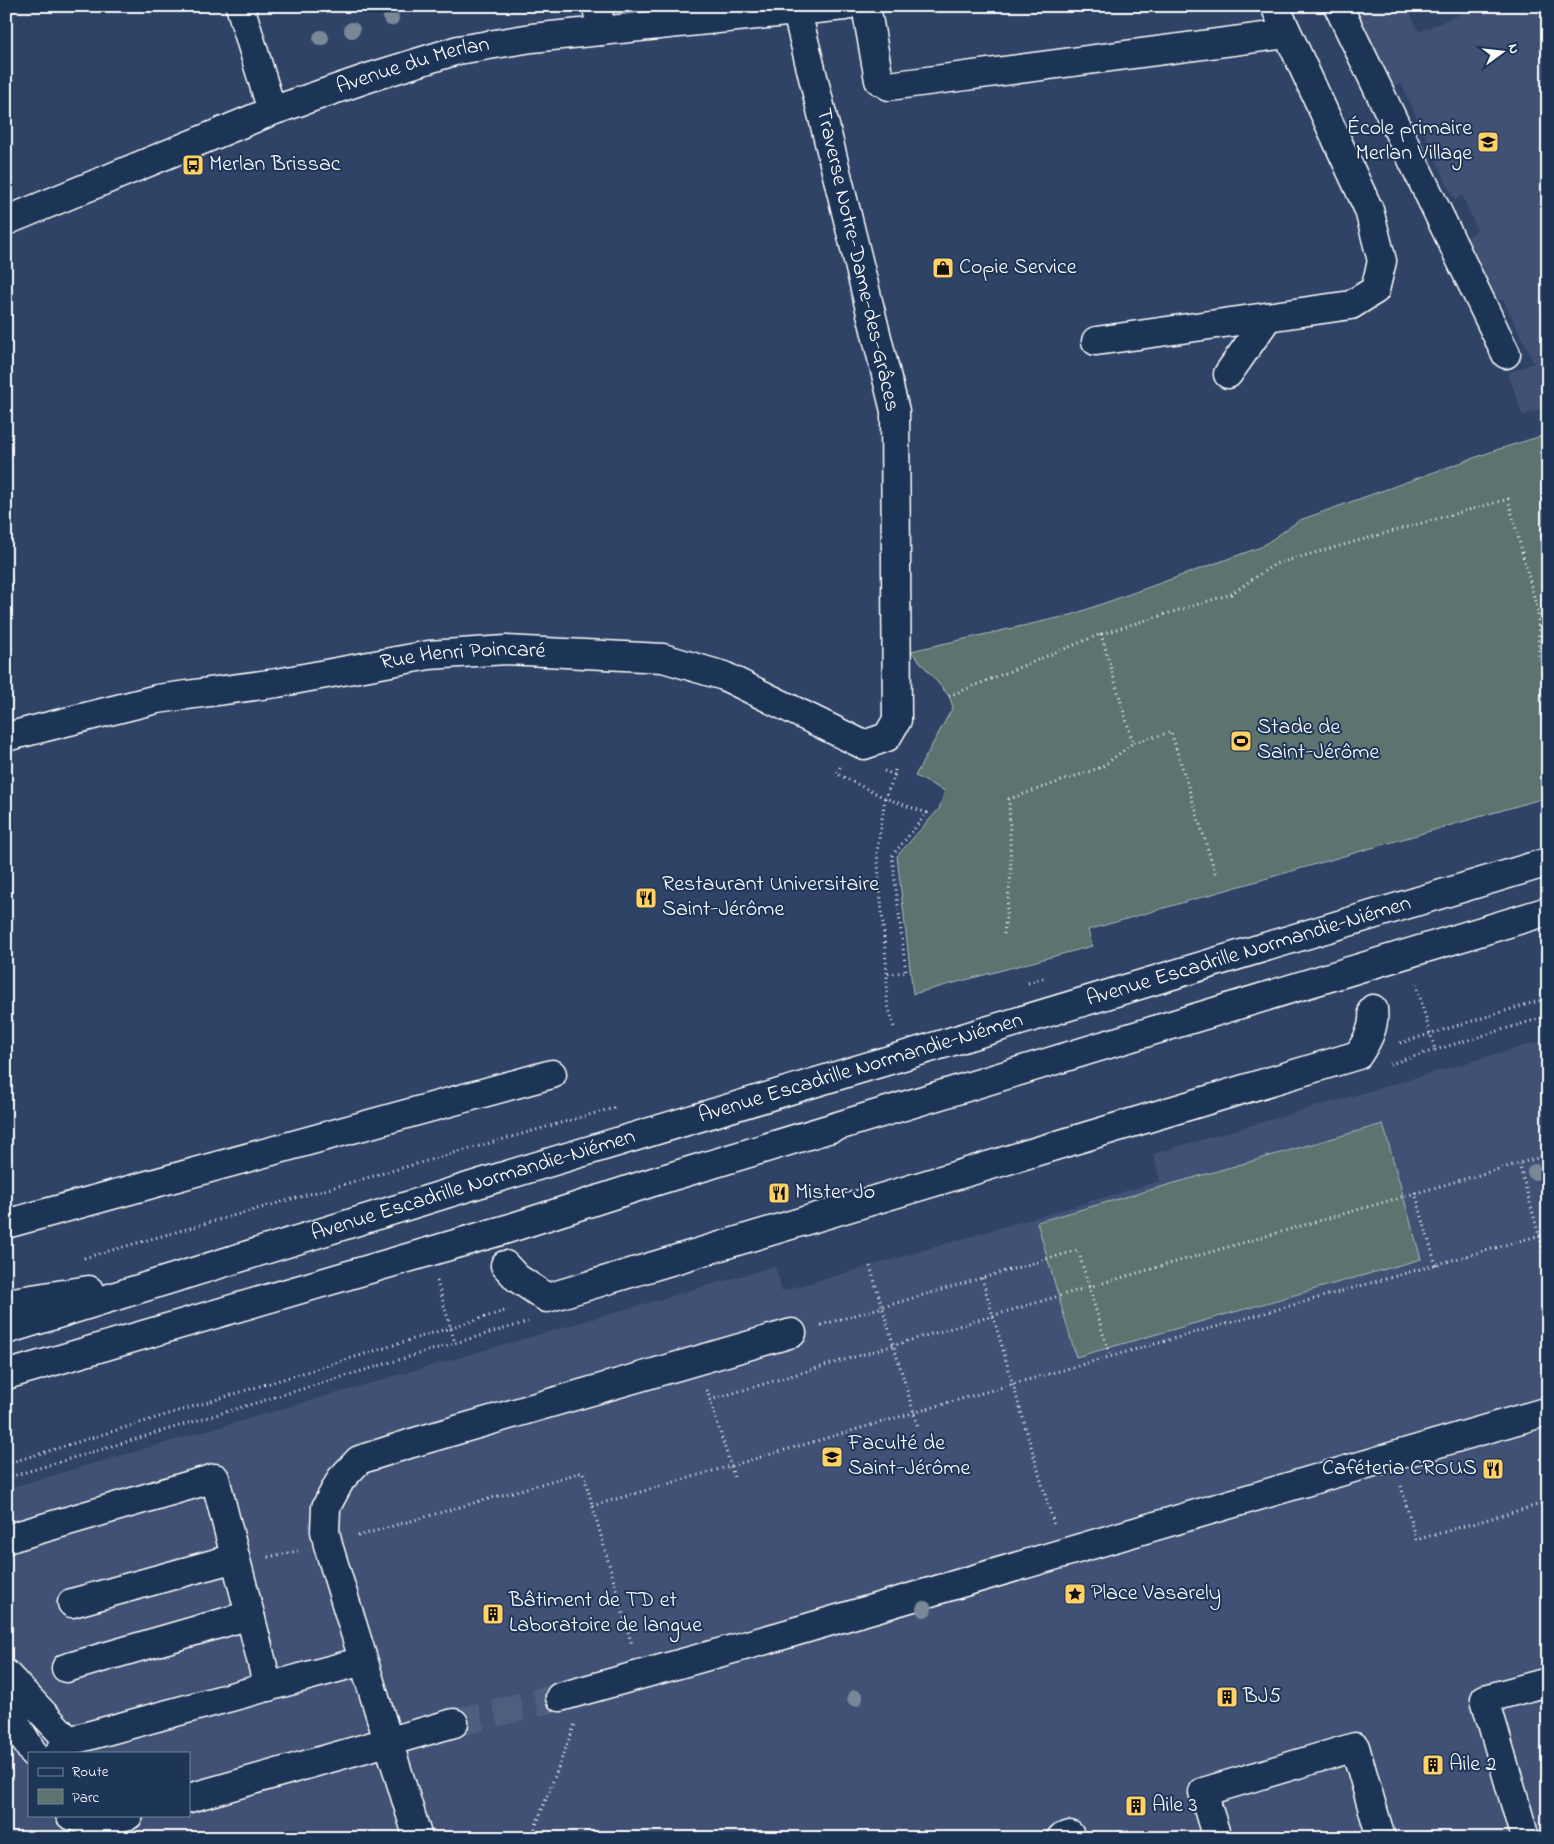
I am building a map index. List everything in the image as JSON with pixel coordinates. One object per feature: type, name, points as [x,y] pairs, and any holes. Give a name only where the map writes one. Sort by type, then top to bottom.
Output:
[{"type":"street","points":[[240,6],[272,111]]},
{"type":"street","name":"Avenue du Merlan","points":[[6,221],[171,151],[272,111],[458,50],[532,38],[599,19],[797,12],[845,6]]},
{"type":"street","points":[[866,6],[879,80],[889,86],[1288,34]]},
{"type":"street","points":[[1096,341],[1351,305],[1375,290],[1382,261],[1369,210],[1274,6]]},
{"type":"street","points":[[1338,6],[1506,354]]},
{"type":"street","name":"Traverse Notre-Dame-des-Grâces","points":[[797,12],[895,411],[896,720]]},
{"type":"street","points":[[1228,374],[1268,317]]},
{"type":"street","name":"Rue Henri Poincaré","points":[[6,737],[157,699],[277,683],[429,655],[506,650],[663,658],[724,676],[864,745],[887,737],[896,720]]},
{"type":"street","name":"Avenue Escadrille Normandie-Niémen","points":[[6,1330],[414,1203],[1548,862]]},
{"type":"street","points":[[6,1375],[428,1252],[1548,911]]},
{"type":"street","points":[[505,1265],[541,1309],[1370,1061],[1369,1038],[1374,1019],[1373,1008]]},
{"type":"street","points":[[6,1224],[552,1074]]},
{"type":"street","name":"Avenue Escadrille Normandie-Niémen","points":[[6,1303],[175,1276]]},
{"type":"street","points":[[418,1838],[387,1743],[328,1545],[325,1531],[326,1507],[340,1478],[359,1460],[792,1333]]},
{"type":"street","points":[[560,1697],[780,1636],[1548,1411]]},
{"type":"street","points":[[6,1539],[215,1478],[268,1687]]},
{"type":"street","points":[[72,1603],[235,1558]]},
{"type":"street","points":[[66,1668],[250,1615]]},
{"type":"street","points":[[6,1674],[64,1747],[363,1661]]},
{"type":"street","points":[[1525,1838],[1485,1699],[1548,1682]]},
{"type":"street","points":[[6,1713],[13,1719],[32,1752]]},
{"type":"street","points":[[190,1798],[454,1723]]},
{"type":"street","points":[[1217,1838],[1203,1792],[1355,1747],[1381,1838]]},
{"type":"street","points":[[73,1816],[94,1824],[125,1816]]},
{"type":"street","points":[[1061,1838],[1070,1835],[1071,1838]]},
{"type":"path","points":[[949,696],[1101,634],[1231,594],[1275,564],[1508,499],[1538,612],[1539,660]]},
{"type":"path","points":[[1101,634],[1133,743]]},
{"type":"path","points":[[1004,934],[1011,874],[1009,798],[1102,767],[1133,743],[1171,732],[1216,875]]},
{"type":"path","points":[[842,761],[837,774],[885,798],[927,813],[892,856],[906,972],[887,974]]},
{"type":"path","points":[[878,768],[895,775],[885,798],[877,852],[887,974],[886,1001],[901,1057]]},
{"type":"path","points":[[1407,954],[1436,1050]]},
{"type":"path","points":[[1370,1061],[1430,1034],[1548,998]]},
{"type":"path","points":[[1370,1061],[1436,1050],[1548,1016]]},
{"type":"path","points":[[80,1259],[624,1105]]},
{"type":"path","points":[[710,1400],[1089,1287],[1548,1155]]},
{"type":"path","points":[[1519,1164],[1548,1267]]},
{"type":"path","points":[[404,1168],[414,1203]]},
{"type":"path","points":[[1415,1192],[1436,1266]]},
{"type":"path","points":[[592,1506],[1013,1384],[1548,1233]]},
{"type":"path","points":[[792,1333],[1078,1250],[1110,1357]]},
{"type":"path","points":[[428,1252],[455,1343]]},
{"type":"path","points":[[870,1266],[918,1427]]},
{"type":"path","points":[[982,1278],[1062,1553]]},
{"type":"path","points":[[6,1464],[451,1328],[541,1309]]},
{"type":"path","points":[[6,1478],[455,1343],[541,1309]]},
{"type":"path","points":[[698,1361],[735,1480]]},
{"type":"path","points":[[1392,1456],[1416,1540],[1548,1502]]},
{"type":"path","points":[[328,1545],[583,1472],[640,1674]]},
{"type":"path","points":[[266,1558],[282,1554]]},
{"type":"path","points":[[531,1838],[589,1689]]},
{"type":"shaded area","name":"École primaire Merlan Village","points":[[1365,6],[1407,6],[1419,32],[1479,6],[1548,6],[1548,406],[1523,416],[1508,373],[1534,363],[1503,299],[1496,302],[1466,238],[1477,230],[1462,195],[1455,201],[1401,83],[1387,89],[1381,65],[1356,10]]},
{"type":"shaded area","name":"Faculté de Saint-Jérôme","points":[[1548,1039],[1548,1838],[12,1838],[6,1796],[6,1489],[775,1266],[782,1291],[1160,1181],[1153,1154]]},
{"type":"green space","name":"Stade de Saint-Jérôme","points":[[1548,434],[1548,797],[1088,930],[1092,946],[913,994],[897,856],[939,809],[945,791],[915,776],[953,707],[949,696],[911,651],[1071,615],[1261,547],[1300,520],[1496,450]]},
{"type":"green space","points":[[1383,1124],[1421,1259],[1076,1357],[1037,1222]]},
{"type":"tunnel","points":[[454,1723],[560,1697]]},
{"type":"place","name":"École primaire Merlan Village","points":[[1488,142]]},
{"type":"place","name":"Merlan Brissac","points":[[193,165]]},
{"type":"place","name":"Copie Service","points":[[943,268]]},
{"type":"place","name":"Stade de Saint-Jérôme","points":[[1241,741]]},
{"type":"place","name":"Restaurant Universitaire Saint-Jérôme","points":[[646,898]]},
{"type":"place","name":"Mister Jo","points":[[779,1193]]},
{"type":"place","name":"Faculté de Saint-Jérôme","points":[[832,1457]]},
{"type":"place","name":"Caféteria CROUS","points":[[1493,1469]]},
{"type":"place","name":"Place Vasarely","points":[[1075,1594]]},
{"type":"place","name":"Bâtiment de TD et Laboratoire de langue","points":[[493,1614]]},
{"type":"place","name":"BJ5","points":[[1227,1697]]},
{"type":"place","name":"Aile 2","points":[[1433,1765]]},
{"type":"place","name":"Aile 3","points":[[1136,1806]]}]
